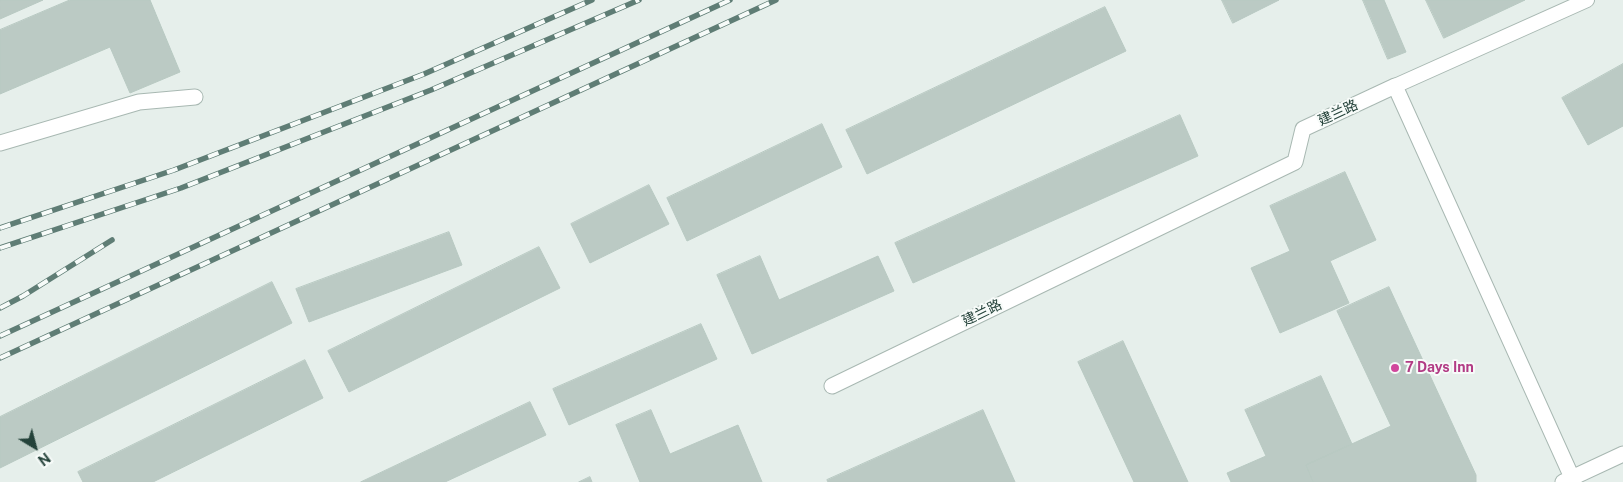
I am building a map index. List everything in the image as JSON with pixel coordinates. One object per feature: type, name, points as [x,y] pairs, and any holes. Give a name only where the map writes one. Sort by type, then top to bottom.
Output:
[{"type":"street","name":"建兰路","points":[[832,386],[1295,162],[1303,129],[1395,86]]},
{"type":"street","points":[[1395,86],[1569,481],[1623,454]]},
{"type":"street","points":[[0,143],[139,102],[195,97]]},
{"type":"lane","points":[[1395,86],[1587,0]]},
{"type":"building","points":[[0,0],[43,0],[0,19]]},
{"type":"building","points":[[70,0],[150,0],[180,72],[130,93],[110,47],[0,94],[0,30]]},
{"type":"building","points":[[1222,0],[1279,0],[1233,23]]},
{"type":"building","points":[[1363,0],[1384,0],[1406,52],[1388,59]]},
{"type":"building","points":[[1426,0],[1525,0],[1444,38]]},
{"type":"building","points":[[1105,7],[1126,51],[867,174],[846,130]]},
{"type":"building","points":[[1623,64],[1623,126],[1588,145],[1562,98]]},
{"type":"building","points":[[1180,115],[1198,156],[913,283],[895,243]]},
{"type":"building","points":[[822,124],[842,167],[687,241],[667,198]]},
{"type":"building","points":[[1345,172],[1376,240],[1330,261],[1349,303],[1280,333],[1251,268],[1290,251],[1270,206]]},
{"type":"building","points":[[649,185],[669,224],[590,263],[571,224]]},
{"type":"building","points":[[449,232],[462,265],[309,322],[296,289]]},
{"type":"building","points":[[539,247],[560,288],[349,392],[328,351]]},
{"type":"building","points":[[760,256],[779,300],[878,256],[894,291],[752,354],[717,275]]},
{"type":"building","points":[[272,282],[292,323],[0,468],[0,417]]},
{"type":"building","name":"7 Days Inn","points":[[1389,287],[1476,475],[1476,482],[1313,482],[1306,465],[1391,426],[1337,311]]},
{"type":"building","points":[[701,324],[717,359],[569,425],[553,389]]},
{"type":"building","points":[[1123,341],[1188,482],[1134,482],[1078,362]]},
{"type":"building","points":[[305,360],[323,398],[153,482],[83,482],[78,472]]},
{"type":"building","points":[[1321,376],[1352,444],[1306,465],[1313,482],[1231,482],[1227,473],[1266,456],[1245,410]]},
{"type":"building","points":[[530,402],[546,435],[445,482],[361,482]]},
{"type":"building","points":[[651,410],[670,454],[738,425],[762,482],[640,482],[616,425]]},
{"type":"building","points":[[983,410],[1015,482],[828,482],[827,480]]},
{"type":"building","points":[[590,477],[592,482],[579,482]]},
{"type":"railway","points":[[0,228],[174,170],[424,74],[592,0]]},
{"type":"railway","points":[[0,248],[181,188],[431,90],[639,0]]},
{"type":"railway","points":[[0,336],[730,0]]},
{"type":"railway","points":[[0,358],[776,0]]},
{"type":"railway","points":[[0,308],[23,296],[112,240]]},
{"type":"place","name":"7 Days Inn","points":[[1395,368]]}]
